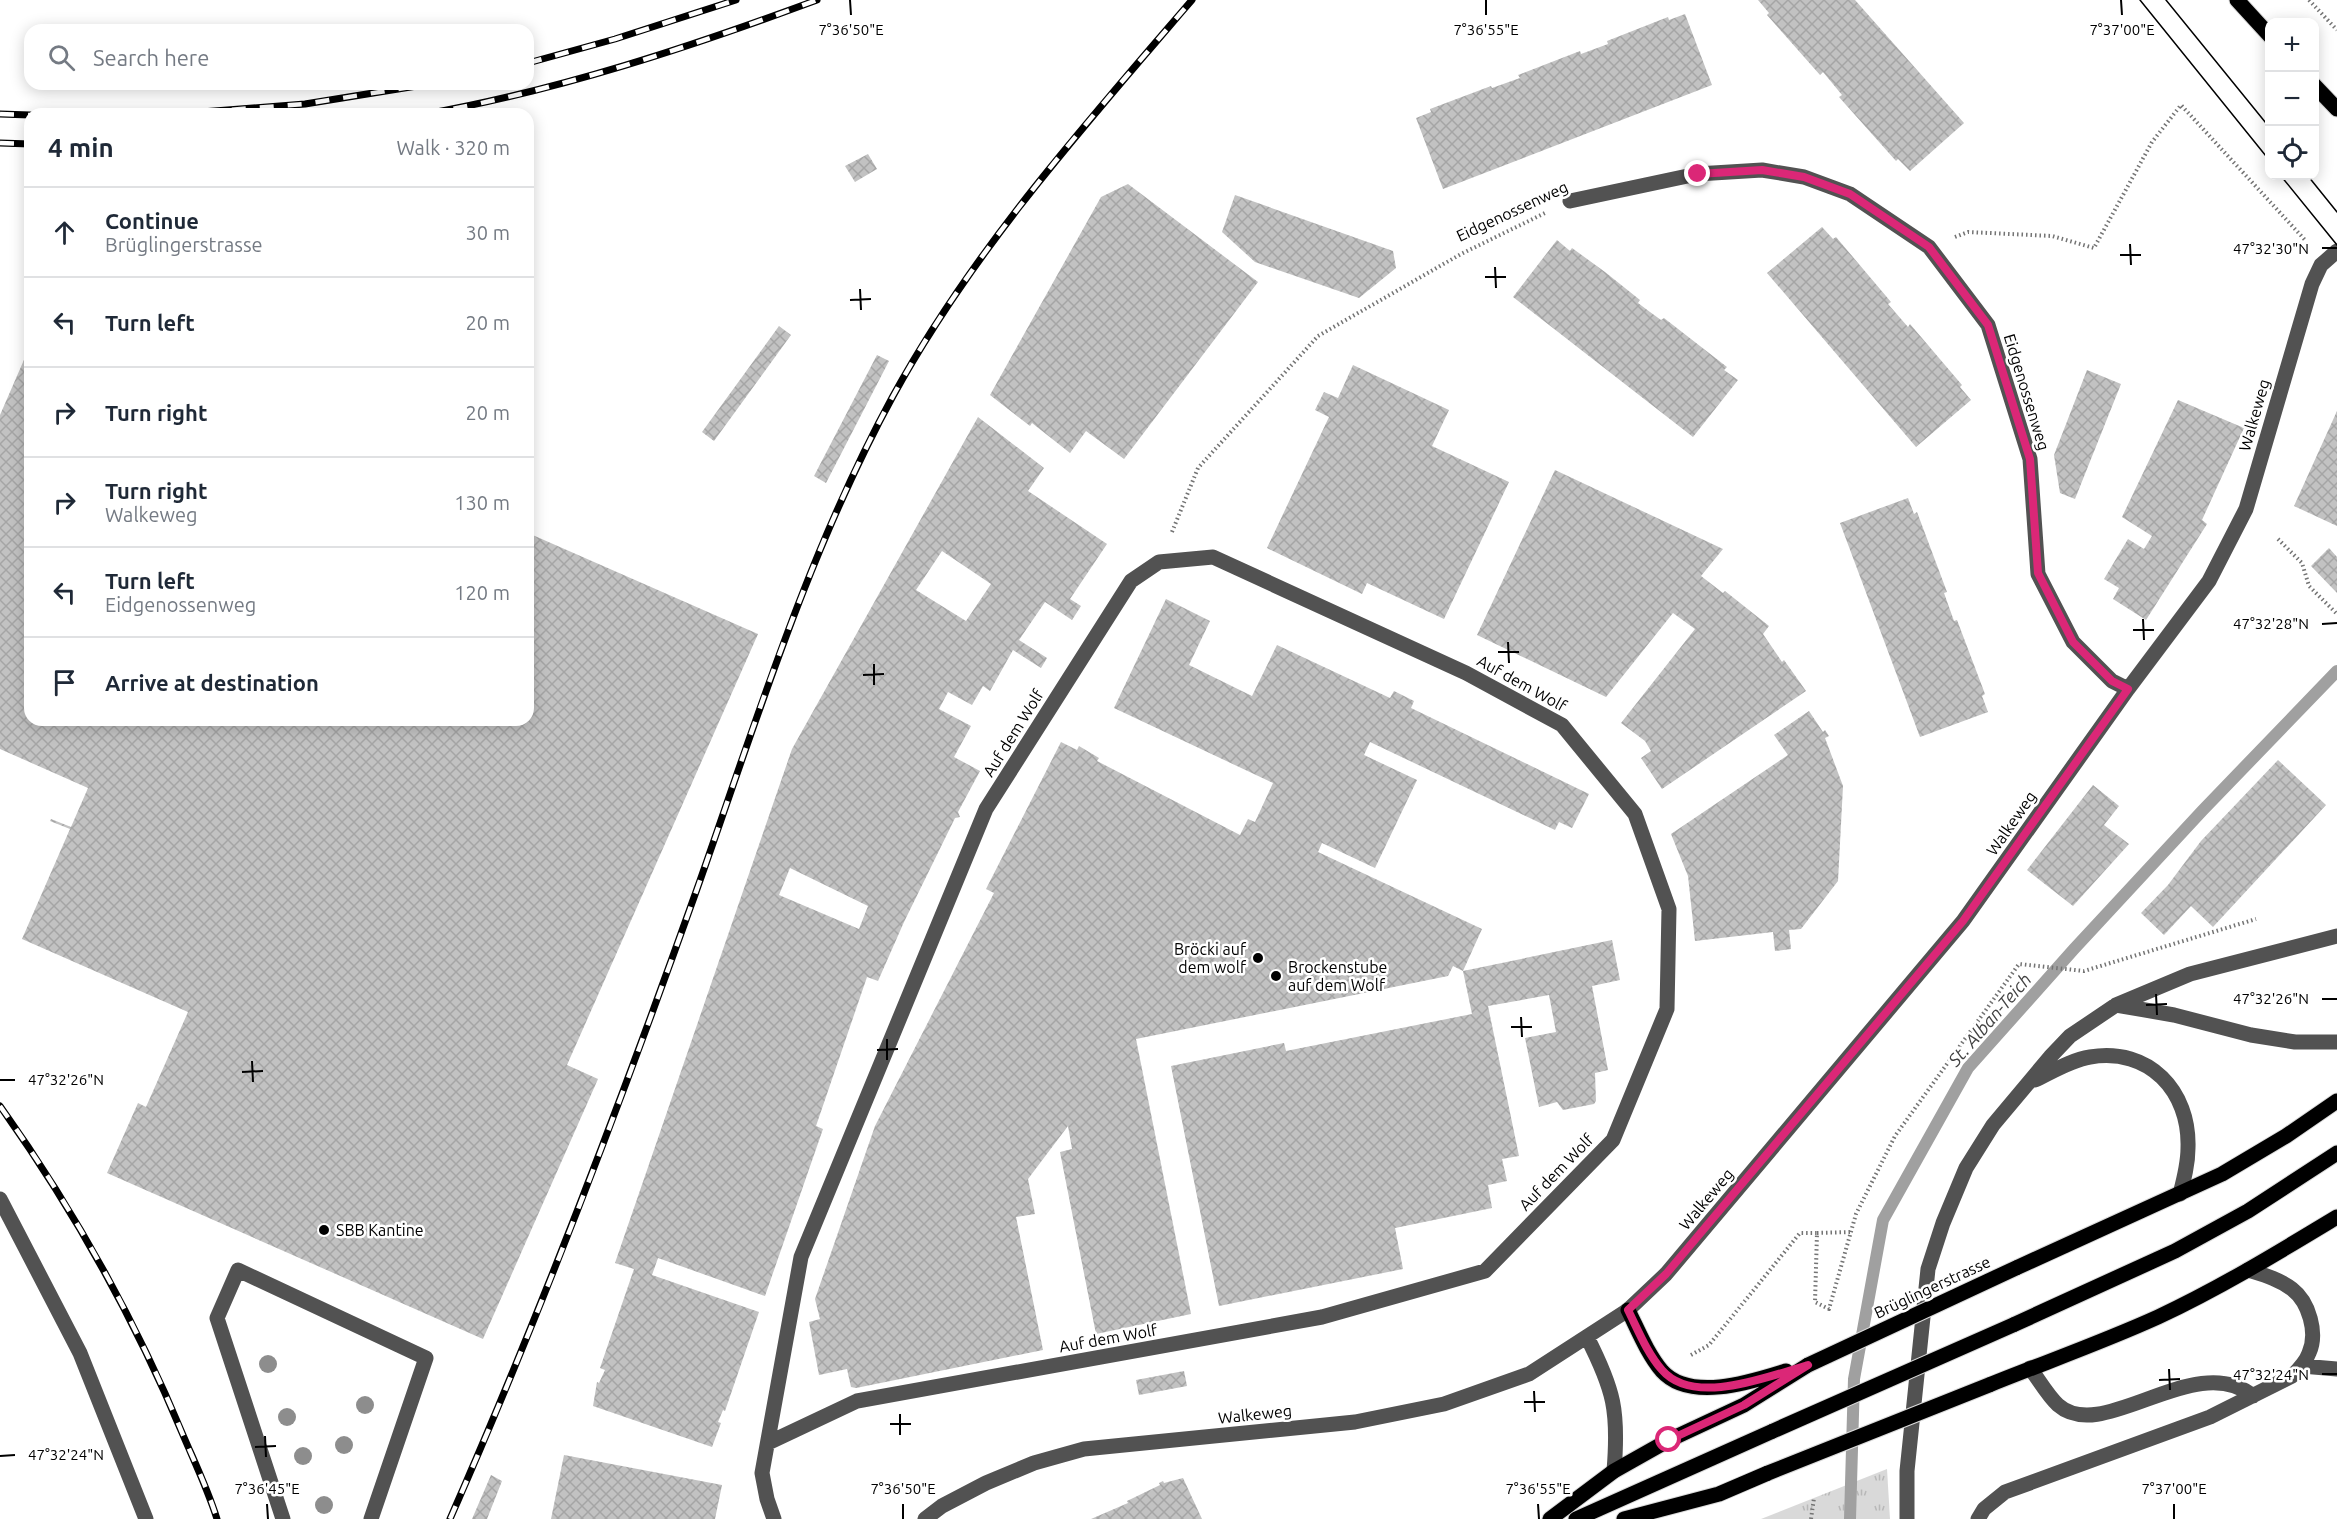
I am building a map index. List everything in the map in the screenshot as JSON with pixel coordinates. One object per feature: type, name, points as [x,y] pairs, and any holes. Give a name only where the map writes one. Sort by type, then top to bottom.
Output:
[{"type":"main road","points":[[2237,0],[2265,31]]},
{"type":"main road","points":[[2319,90],[2337,109]]},
{"type":"main road","name":"Brüglingerstrasse","points":[[1777,1379],[2180,1194],[2232,1168],[2286,1136],[2337,1101]]},
{"type":"main road","points":[[1576,1519],[2175,1251],[2248,1211],[2337,1153]]},
{"type":"main road","points":[[1624,1519],[1719,1494],[2030,1368],[2088,1347],[2160,1316],[2248,1270],[2337,1217]]},
{"type":"main road","points":[[1628,1310],[1653,1360],[1671,1380],[1683,1385],[1713,1388],[1777,1379]]},
{"type":"main road","points":[[1550,1519],[1614,1471],[1669,1440],[1744,1405],[1777,1379]]},
{"type":"street","name":"Eidgenossenweg","points":[[1570,201],[1698,174],[1762,170],[1804,177],[1850,194],[1929,247],[1988,325],[2030,459],[2038,573],[2073,642],[2112,681],[2128,689]]},
{"type":"street","name":"Walkeweg","points":[[925,1519],[942,1506],[986,1483],[1034,1463],[1084,1449],[1355,1422],[1444,1404],[1529,1374],[1628,1310],[1666,1274],[1963,921],[2128,689],[2209,581],[2246,509],[2298,325],[2321,265],[2331,256]]},
{"type":"street","name":"Auf dem Wolf","points":[[768,1443],[857,1401],[1322,1317],[1485,1271],[1613,1140],[1667,1010],[1669,909],[1635,814],[1562,725],[1466,673],[1213,557],[1159,562],[1131,581],[986,809],[801,1257],[762,1473],[774,1519]]},
{"type":"street","points":[[1907,1519],[1908,1471],[1928,1269],[1943,1223],[1966,1168],[1993,1125],[2070,1036],[2116,1005],[2190,974],[2337,936]]},
{"type":"street","points":[[2116,1005],[2174,1015],[2251,1035],[2295,1042],[2337,1042]]},
{"type":"street","points":[[2029,1083],[2068,1064],[2090,1057],[2134,1059],[2153,1068],[2180,1102],[2186,1126],[2188,1148],[2180,1194]]},
{"type":"street","points":[[0,1199],[80,1353],[146,1519]]},
{"type":"street","points":[[283,1519],[217,1318],[238,1269],[426,1358],[371,1519]]},
{"type":"street","points":[[1978,1519],[1984,1509],[2005,1492],[2210,1417],[2292,1376],[2309,1354],[2313,1340],[2306,1305],[2293,1290],[2276,1279],[2248,1270]]},
{"type":"street","points":[[1587,1337],[1605,1373],[1614,1401],[1617,1430],[1614,1471]]},
{"type":"street","points":[[2302,1366],[2337,1369]]},
{"type":"street","points":[[2030,1368],[2059,1406],[2084,1415],[2102,1413],[2191,1385],[2213,1382],[2242,1388],[2253,1396]]},
{"type":"path","points":[[2309,0],[2337,30]]},
{"type":"path","points":[[1929,247],[1968,232],[2052,237],[2094,248],[2152,142],[2181,105],[2331,256]]},
{"type":"path","name":"Eidgenossenweg","points":[[1159,562],[1198,468],[1318,336],[1461,254],[1570,201]]},
{"type":"path","points":[[2278,539],[2302,563],[2309,586],[2337,614]]},
{"type":"path","points":[[1817,1233],[1815,1302],[1829,1309],[1856,1214],[1895,1136],[2019,964],[2084,971],[2256,919]]},
{"type":"path","points":[[1663,1372],[1709,1345],[1800,1233],[1851,1232]]},
{"type":"path","points":[[1811,1519],[1814,1498]]},
{"type":"green space","points":[[1887,1469],[1890,1519],[1761,1519]]},
{"type":"building","points":[[1758,0],[1855,0],[1964,123],[1910,171],[1898,159],[1896,161],[1839,97],[1842,95],[1823,72],[1820,75],[1767,15],[1769,13]]},
{"type":"building","points":[[1685,14],[1712,85],[1443,189],[1416,118],[1431,112],[1430,109],[1491,86],[1492,88],[1520,78],[1518,75],[1580,51],[1581,54],[1668,17],[1669,20]]},
{"type":"building","points":[[868,154],[877,169],[855,182],[845,166]]},
{"type":"building","points":[[1128,184],[1258,282],[1124,459],[1086,431],[1070,453],[1032,423],[1030,426],[990,395],[1101,197]]},
{"type":"building","points":[[1235,195],[1393,251],[1396,268],[1359,298],[1255,262],[1222,232]]},
{"type":"building","points":[[1822,227],[1833,239],[1836,237],[1891,302],[1888,304],[1908,327],[1910,324],[1962,385],[1960,387],[1971,400],[1916,447],[1767,273]]},
{"type":"building","points":[[1557,240],[1570,251],[1572,248],[1605,272],[1640,300],[1638,303],[1661,320],[1664,318],[1727,367],[1724,370],[1738,380],[1693,437],[1513,297]]},
{"type":"building","points":[[779,326],[791,335],[714,441],[702,432]]},
{"type":"building","points":[[877,355],[889,361],[826,483],[814,476]]},
{"type":"building","points":[[24,360],[24,726],[534,726],[534,536],[758,634],[567,1065],[598,1079],[483,1339],[107,1173],[138,1103],[146,1107],[188,1012],[22,939],[70,829],[50,821],[51,819],[71,827],[88,788],[0,749],[0,415]]},
{"type":"building","points":[[1353,365],[1449,410],[1432,446],[1509,482],[1444,619],[1367,583],[1362,594],[1267,548],[1329,417],[1315,410],[1324,392],[1338,398]]},
{"type":"building","points":[[2087,370],[2121,384],[2075,499],[2060,493],[2054,455]]},
{"type":"building","points":[[2178,400],[2244,428],[2202,520],[2207,524],[2146,620],[2113,599],[2119,588],[2104,579],[2128,539],[2144,549],[2152,536],[2122,517]]},
{"type":"building","points":[[2337,411],[2337,526],[2294,506]]},
{"type":"building","points":[[978,417],[1044,468],[1028,491],[1107,544],[1070,599],[1081,606],[1072,620],[1045,602],[1019,640],[1047,658],[1041,668],[1013,650],[990,691],[983,686],[972,705],[948,692],[939,709],[971,726],[954,757],[980,771],[958,812],[960,817],[955,818],[904,922],[878,981],[867,977],[816,1126],[823,1129],[765,1296],[658,1258],[652,1275],[759,1312],[725,1411],[723,1410],[718,1422],[721,1423],[712,1447],[593,1406],[597,1382],[599,1383],[605,1370],[600,1368],[634,1269],[615,1263],[792,749]],"holes":[[[942,551],[991,584],[966,621],[916,590]],[[790,868],[868,906],[859,929],[779,895]]]},
{"type":"building","points":[[1555,470],[1723,549],[1701,576],[1723,593],[1725,591],[1769,626],[1763,634],[1806,691],[1662,789],[1641,758],[1651,751],[1645,741],[1621,723],[1695,629],[1673,613],[1606,697],[1477,635]]},
{"type":"building","points":[[1908,498],[1914,514],[1917,512],[1947,592],[1944,593],[1954,621],[1957,620],[1985,694],[1982,696],[1988,712],[1920,737],[1840,523]]},
{"type":"building","points":[[2329,548],[2337,557],[2337,593],[2311,566]]},
{"type":"building","points":[[1166,599],[1210,621],[1189,665],[1252,696],[1277,645],[1390,698],[1394,691],[1414,701],[1411,708],[1589,794],[1572,828],[1559,822],[1555,830],[1370,742],[1364,755],[1417,780],[1375,868],[1322,843],[1318,852],[1482,929],[1463,971],[1453,966],[1448,976],[1136,1039],[1191,1314],[1096,1334],[1060,1152],[1072,1149],[1068,1126],[1028,1179],[1035,1214],[1016,1217],[1043,1350],[856,1388],[851,1387],[847,1369],[819,1375],[809,1322],[820,1319],[815,1299],[875,1126],[994,893],[986,889],[1061,742],[1077,750],[1079,746],[1099,758],[1097,761],[1240,835],[1248,819],[1255,822],[1273,783],[1114,708]]},
{"type":"building","points":[[1809,711],[1823,732],[1825,730],[1829,736],[1825,738],[1843,786],[1838,881],[1801,929],[1789,930],[1791,949],[1775,951],[1773,932],[1695,941],[1688,876],[1671,834],[1788,755],[1774,735]]},
{"type":"building","points":[[2278,760],[2326,805],[2213,927],[2191,906],[2164,935],[2141,913],[2168,885],[2201,841]]},
{"type":"building","points":[[2093,785],[2119,806],[2104,825],[2129,844],[2073,906],[2027,870]]},
{"type":"building","points":[[1612,940],[1620,980],[1592,986],[1608,1070],[1595,1073],[1596,1101],[1594,1104],[1563,1110],[1557,1102],[1539,1107],[1525,1038],[1556,1032],[1549,995],[1488,1006],[1519,1156],[1502,1159],[1507,1181],[1488,1185],[1492,1208],[1395,1228],[1403,1269],[1219,1306],[1171,1066],[1284,1043],[1286,1051],[1472,1014],[1463,971]]},
{"type":"building","points":[[1184,1371],[1187,1386],[1139,1395],[1136,1380]]},
{"type":"building","points":[[564,1455],[722,1485],[715,1519],[551,1519]]},
{"type":"building","points":[[491,1475],[502,1481],[487,1519],[472,1519]]},
{"type":"building","points":[[1183,1478],[1202,1519],[1091,1519],[1128,1503],[1127,1501],[1160,1485],[1159,1483],[1163,1481],[1164,1483]]},
{"type":"waterway","name":"St. Alban-Teich","points":[[1850,1519],[1854,1379],[1883,1220],[1968,1068],[2202,811],[2337,671]]},
{"type":"tram line","points":[[2140,0],[2265,155]]},
{"type":"tram line","points":[[2166,0],[2268,126]]},
{"type":"tram line","points":[[2284,180],[2337,245]]},
{"type":"tram line","points":[[2311,180],[2337,212]]},
{"type":"railway","points":[[534,61],[615,39],[736,0]]},
{"type":"railway","points":[[456,108],[526,93],[624,66],[817,0]]},
{"type":"railway","points":[[450,1519],[579,1206],[668,969],[785,638],[835,515],[863,455],[924,342],[994,240],[1071,142],[1192,0]]},
{"type":"railway","points":[[253,108],[305,104],[392,90]]},
{"type":"railway","points":[[0,114],[24,115]]},
{"type":"railway","points":[[0,143],[24,144]]},
{"type":"railway","points":[[0,1106],[78,1225],[123,1306],[164,1391],[217,1519]]},
{"type":"place","name":"Bröcki auf dem wolf","points":[[1258,958]]},
{"type":"place","name":"Brockenstube auf dem Wolf","points":[[1276,976]]},
{"type":"place","name":"SBB Kantine","points":[[324,1230]]},
{"type":"route","points":[[1669,1440],[1744,1405],[1808,1365],[1738,1385],[1713,1388],[1683,1385],[1671,1380],[1653,1360],[1628,1310],[1666,1274],[1963,921],[2128,689],[2112,681],[2073,642],[2038,573],[2030,459],[1988,325],[1929,247],[1850,194],[1804,177],[1762,170],[1698,174]]}]
